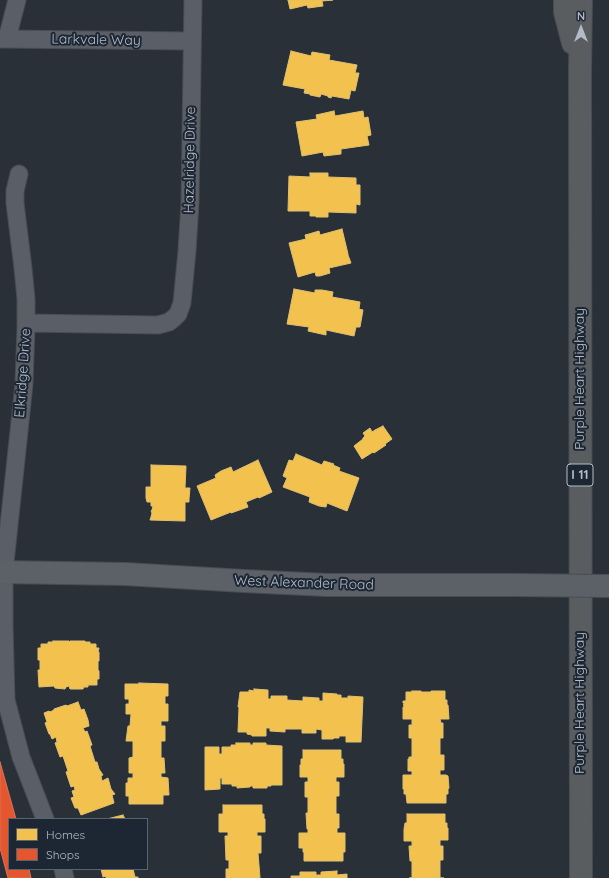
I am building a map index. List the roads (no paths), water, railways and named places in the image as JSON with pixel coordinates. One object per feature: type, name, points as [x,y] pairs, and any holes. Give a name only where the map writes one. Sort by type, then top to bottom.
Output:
[{"type":"highway","points":[[565,0],[565,12],[580,72]]},
{"type":"highway","name":"Purple Heart Highway","points":[[580,878],[581,0]]},
{"type":"main road","name":"West Alexander Road","points":[[2,572],[125,574],[244,582],[327,585],[609,586]]},
{"type":"street","points":[[4,39],[17,0]]},
{"type":"street","name":"Hazelridge Drive","points":[[26,323],[158,325],[169,322],[174,318],[180,309],[182,303],[190,204],[193,0]]},
{"type":"street","name":"Larkvale Way","points":[[4,39],[192,41]]},
{"type":"street","name":"Elkridge Drive","points":[[19,174],[15,191],[15,203],[26,299],[26,355],[24,384],[2,572],[6,700],[21,757],[45,818]]}]
